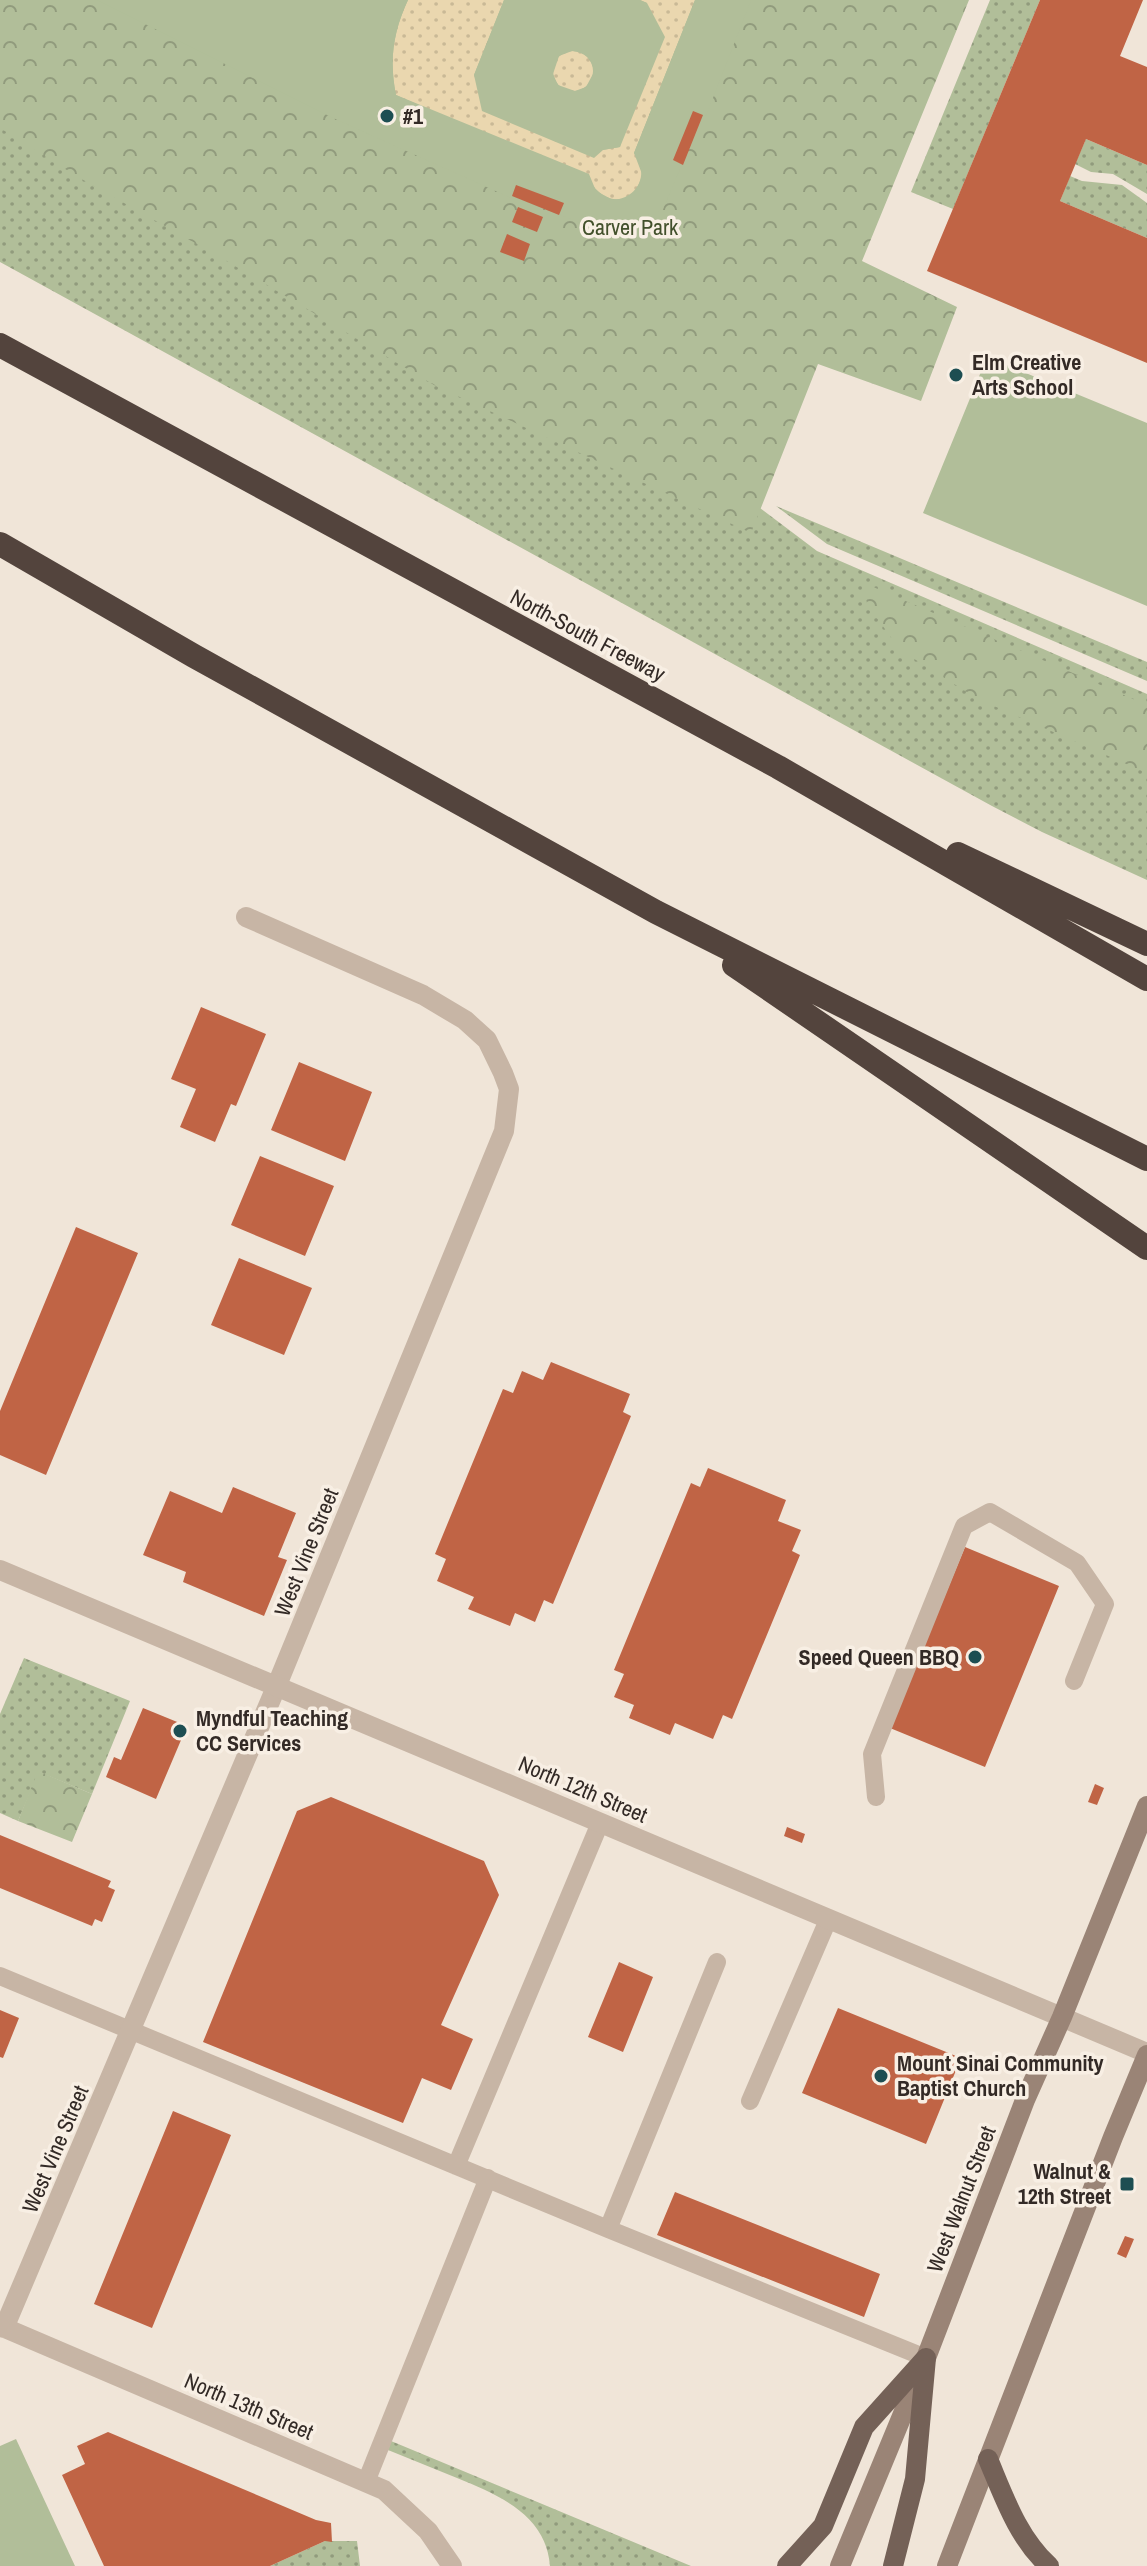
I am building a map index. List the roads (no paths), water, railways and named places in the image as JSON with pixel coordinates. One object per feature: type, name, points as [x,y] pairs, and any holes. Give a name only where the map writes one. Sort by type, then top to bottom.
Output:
[{"type":"highway","name":"North-South Freeway","points":[[0,345],[778,767],[1147,979]]},
{"type":"highway","points":[[0,544],[222,672],[656,912],[1147,1159]]},
{"type":"highway","points":[[778,767],[1147,944]]},
{"type":"highway","points":[[656,912],[1147,1248]]},
{"type":"main road","name":"West Walnut Street","points":[[840,2566],[926,2358],[1025,2100],[1147,1806]]},
{"type":"main road","points":[[947,2566],[1147,2054]]},
{"type":"main road","points":[[787,2566],[823,2526],[864,2427],[926,2358]]},
{"type":"main road","points":[[893,2566],[915,2479],[926,2358]]},
{"type":"main road","points":[[988,2459],[1015,2522],[1038,2556],[1049,2566]]},
{"type":"street","name":"West Vine Street","points":[[2,2327],[132,2030],[277,1685],[504,1131],[509,1089],[487,1040],[465,1020],[423,995],[246,917]]},
{"type":"street","name":"North 12th Street","points":[[0,1570],[1147,2054]]},
{"type":"street","name":"North 13th Street","points":[[2,2327],[384,2490],[428,2531],[452,2566]]},
{"type":"lane","points":[[876,1797],[872,1754],[964,1526],[990,1512],[1077,1563],[1105,1604],[1074,1681]]},
{"type":"lane","points":[[456,2166],[600,1823]]},
{"type":"lane","points":[[750,2101],[828,1920]]},
{"type":"lane","points":[[608,2229],[717,1962]]},
{"type":"lane","points":[[0,1976],[926,2358]]},
{"type":"lane","points":[[366,2482],[488,2178]]},
{"type":"place","name":"#1","points":[[387,116]]},
{"type":"place","name":"Elm Creative Arts School","points":[[956,375]]},
{"type":"place","name":"Speed Queen BBQ","points":[[975,1657]]},
{"type":"place","name":"Myndful Teaching CC Services","points":[[180,1731]]},
{"type":"place","name":"Mount Sinai Community Baptist Church","points":[[881,2076]]},
{"type":"place","name":"Walnut & 12th Street","points":[[1127,2184]]},
{"type":"park label","name":"Carver Park","points":[[630,227]]}]
